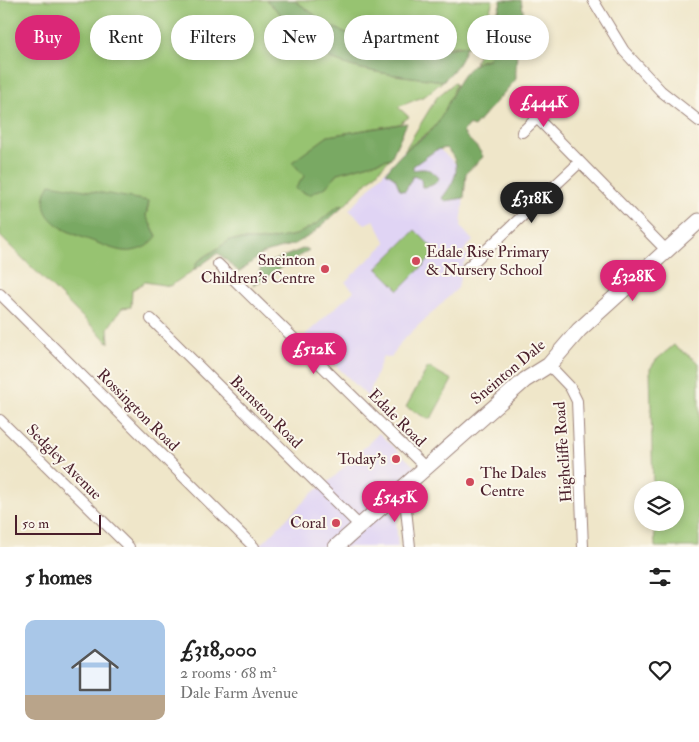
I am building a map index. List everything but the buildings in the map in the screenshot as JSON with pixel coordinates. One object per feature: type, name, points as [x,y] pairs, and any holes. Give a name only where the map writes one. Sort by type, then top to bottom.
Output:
[{"type":"street","points":[[593,0],[624,51],[661,91],[699,121]]},
{"type":"street","points":[[522,132],[550,106]]},
{"type":"street","points":[[537,118],[667,251]]},
{"type":"street","points":[[467,268],[475,253],[580,163]]},
{"type":"street","name":"Sneinton Dale","points":[[336,547],[525,380],[549,365],[578,330],[699,221]]},
{"type":"street","name":"Edale Road","points":[[218,264],[426,468]]},
{"type":"street","name":"Rossington Road","points":[[0,294],[254,547]]},
{"type":"street","name":"Barnston Road","points":[[151,319],[360,526]]},
{"type":"street","name":"Highcliffe Road","points":[[549,365],[570,387],[577,401],[583,547]]},
{"type":"street","name":"Sedgley Avenue","points":[[0,420],[129,547]]},
{"type":"street","points":[[397,493],[406,509],[410,547]]},
{"type":"shaded area","name":"Edale Rise Primary & Nursery School","points":[[418,130],[466,173],[461,227],[473,241],[463,251],[468,257],[463,264],[458,288],[401,342],[391,358],[383,356],[368,397],[305,335],[354,291],[345,282],[386,243],[374,220],[365,224],[349,210],[404,151]]},
{"type":"shaded area","points":[[379,433],[415,467],[394,489],[398,547],[254,547],[265,541],[311,494],[332,479]]},
{"type":"green space","points":[[0,0],[266,0],[282,15],[264,15],[264,60],[334,60],[375,72],[443,81],[425,96],[398,107],[409,117],[399,124],[328,136],[293,162],[304,176],[326,187],[338,173],[391,158],[344,206],[338,206],[318,223],[296,235],[268,240],[230,240],[197,262],[194,270],[170,286],[145,282],[132,290],[131,307],[122,308],[108,328],[109,343],[0,236]],"holes":[[[149,201],[146,216],[157,236],[109,247],[63,229]]]},
{"type":"green space","points":[[266,0],[294,0],[315,15],[282,15]]},
{"type":"green space","points":[[294,0],[493,0],[488,15],[467,15],[467,47],[457,46],[457,15],[344,15],[344,32],[334,28],[334,15],[315,15]]},
{"type":"green space","points":[[501,0],[521,0],[524,15],[498,15]]},
{"type":"green space","points":[[334,28],[344,32],[344,60],[457,60],[457,47],[466,46],[457,65],[443,81],[362,69],[334,60]]},
{"type":"green space","points":[[485,60],[517,60],[516,79],[474,127],[468,125],[463,132],[483,157],[466,173],[464,198],[445,201],[442,198],[451,185],[456,173],[455,161],[452,154],[446,148],[436,150],[413,166],[413,170],[424,169],[433,172],[439,178],[434,184],[422,187],[421,179],[413,176],[405,191],[400,190],[395,178],[386,172],[401,154],[433,129],[463,76],[478,62]]},
{"type":"green space","points":[[454,83],[456,84],[445,112],[435,127],[404,151],[437,97]]},
{"type":"green space","points":[[407,123],[391,158],[338,173],[326,187],[309,195],[295,189],[304,176],[292,162],[328,136]]},
{"type":"green space","points":[[50,184],[149,201],[146,216],[157,236],[143,248],[123,251],[74,234],[55,223],[48,215],[45,207],[45,196]]},
{"type":"green space","points":[[338,206],[344,206],[311,235],[295,244],[262,254],[239,272],[218,253],[194,270],[197,262],[230,240],[268,240],[296,235],[318,223]]},
{"type":"green space","points":[[415,230],[437,252],[399,290],[377,268]]},
{"type":"green space","points":[[305,248],[309,250],[253,286],[262,265]]},
{"type":"green space","points":[[674,345],[699,363],[699,547],[655,547],[654,531],[684,531],[684,481],[653,481],[650,369],[656,360]]},
{"type":"green space","points":[[428,367],[452,380],[432,417],[428,419],[406,407]]},
{"type":"place","name":"Edale Rise Primary & Nursery School","points":[[416,261]]},
{"type":"place","name":"Sneinton Children's Centre","points":[[325,269]]},
{"type":"place","name":"Today's","points":[[396,459]]},
{"type":"place","name":"The Dales Centre","points":[[470,482]]},
{"type":"place","name":"Coral","points":[[336,523]]}]
